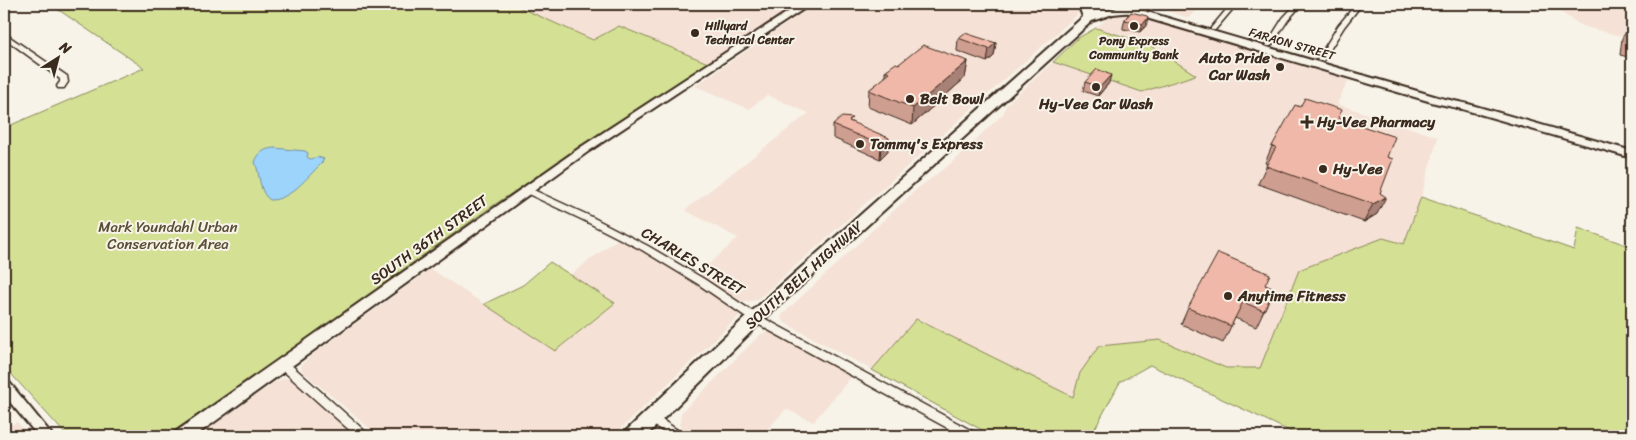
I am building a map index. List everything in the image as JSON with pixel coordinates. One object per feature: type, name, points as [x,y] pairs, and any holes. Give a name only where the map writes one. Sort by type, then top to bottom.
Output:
[{"type":"main road","name":"SOUTH 36TH STREET","points":[[183,436],[585,149],[806,4]]},
{"type":"main road","points":[[1083,4],[1089,18],[1112,11],[1136,7]]},
{"type":"main road","name":"SOUTH BELT HIGHWAY","points":[[634,436],[755,318],[1104,4]]},
{"type":"main road","name":"FARAON STREET","points":[[1113,4],[1136,7],[1321,60],[1449,99],[1464,106]]},
{"type":"main road","name":"FARAON STREET","points":[[1136,7],[1430,99],[1464,106],[1632,155]]},
{"type":"street","points":[[1213,29],[1234,4]]},
{"type":"street","points":[[1269,45],[1285,19],[1299,4]]},
{"type":"street","points":[[1321,60],[1340,26],[1359,4]]},
{"type":"street","points":[[4,35],[64,78],[61,86]]},
{"type":"street","name":"CHARLES STREET","points":[[527,190],[637,244],[729,299],[755,318],[972,436]]},
{"type":"street","points":[[284,365],[363,436]]},
{"type":"street","points":[[4,386],[46,436]]},
{"type":"street","points":[[652,419],[678,436]]},
{"type":"shaded area","name":"Hillyard Technical Center","points":[[512,4],[797,4],[708,63],[619,26],[594,40]]},
{"type":"shaded area","points":[[815,4],[1079,4],[1080,12],[757,300],[743,302],[697,275],[738,238],[685,210],[809,113],[767,95],[749,109],[695,86]]},
{"type":"shaded area","points":[[1145,4],[1203,4],[1189,18]]},
{"type":"shaded area","points":[[1548,4],[1632,4],[1632,39],[1582,26]]},
{"type":"shaded area","points":[[1127,11],[1339,75],[1348,81],[1337,104],[1438,137],[1421,197],[1404,245],[1299,270],[1261,368],[1226,368],[1160,340],[1080,373],[1073,398],[916,319],[872,370],[785,323],[781,318],[784,313],[917,189],[949,165],[1004,113],[1008,103],[1053,62],[1142,92],[1195,76],[1148,44],[1096,28],[1114,12]]},
{"type":"shaded area","points":[[619,238],[732,306],[739,312],[739,316],[613,436],[379,436],[302,371],[301,367],[304,362],[315,353],[431,269],[555,351],[615,303],[570,275]]},
{"type":"shaded area","points":[[775,332],[853,375],[813,422],[786,409],[761,436],[690,436],[680,426],[681,413],[761,334]]},
{"type":"shaded area","points":[[285,378],[293,380],[358,436],[198,436],[275,382]]},
{"type":"shaded area","points":[[17,422],[30,436],[4,436],[4,430]]},
{"type":"green space","name":"Mark Youndahl Urban Conservation Area","points":[[50,4],[512,4],[593,40],[619,26],[708,63],[491,207],[220,400],[166,436],[67,436],[4,366],[4,128],[144,68]]},
{"type":"green space","points":[[1096,28],[1148,44],[1196,75],[1142,92],[1053,62],[1078,38]]},
{"type":"green space","points":[[1421,197],[1574,250],[1578,228],[1632,247],[1632,436],[1300,436],[1150,365],[1120,382],[1091,436],[993,436],[872,370],[916,319],[1073,397],[1080,373],[1099,346],[1160,340],[1226,368],[1260,368],[1299,270],[1383,238],[1404,244]]},
{"type":"green space","points":[[550,262],[615,303],[555,351],[484,304],[523,285]]},
{"type":"water","points":[[274,148],[305,151],[310,159],[318,157],[324,159],[292,192],[278,199],[270,200],[266,197],[262,188],[255,162],[262,152]]},
{"type":"building","points":[[1131,12],[1147,16],[1148,18],[1143,24],[1125,20]]},
{"type":"building","points":[[965,33],[996,43],[989,49],[958,38]]},
{"type":"building","points":[[923,45],[968,61],[913,108],[869,90],[890,73],[885,71],[896,63],[899,64]]},
{"type":"building","points":[[1097,69],[1111,75],[1100,87],[1085,82]]},
{"type":"building","name":"Hy-Vee","points":[[1305,98],[1342,110],[1338,118],[1395,137],[1387,157],[1393,159],[1380,193],[1386,197],[1373,204],[1266,166],[1276,147],[1272,146],[1295,105],[1300,107]]},
{"type":"building","points":[[842,117],[852,118],[849,121],[889,138],[881,145],[833,125]]},
{"type":"building","points":[[1218,253],[1270,274],[1265,285],[1274,289],[1264,311],[1243,302],[1231,326],[1188,308]]},
{"type":"place","name":"Pony Express Community Bank","points":[[1134,26]]},
{"type":"place","name":"Hillyard Technical Center","points":[[695,33]]},
{"type":"place","name":"Auto Pride Car Wash","points":[[1280,67]]},
{"type":"place","name":"Hy-Vee Car Wash","points":[[1096,87]]},
{"type":"place","name":"Belt Bowl","points":[[910,99]]},
{"type":"place","name":"Hy-Vee Pharmacy","points":[[1307,122]]},
{"type":"place","name":"Tommy's Express","points":[[860,144]]},
{"type":"place","name":"Hy-Vee","points":[[1323,169]]},
{"type":"place","name":"Anytime Fitness","points":[[1228,296]]}]
